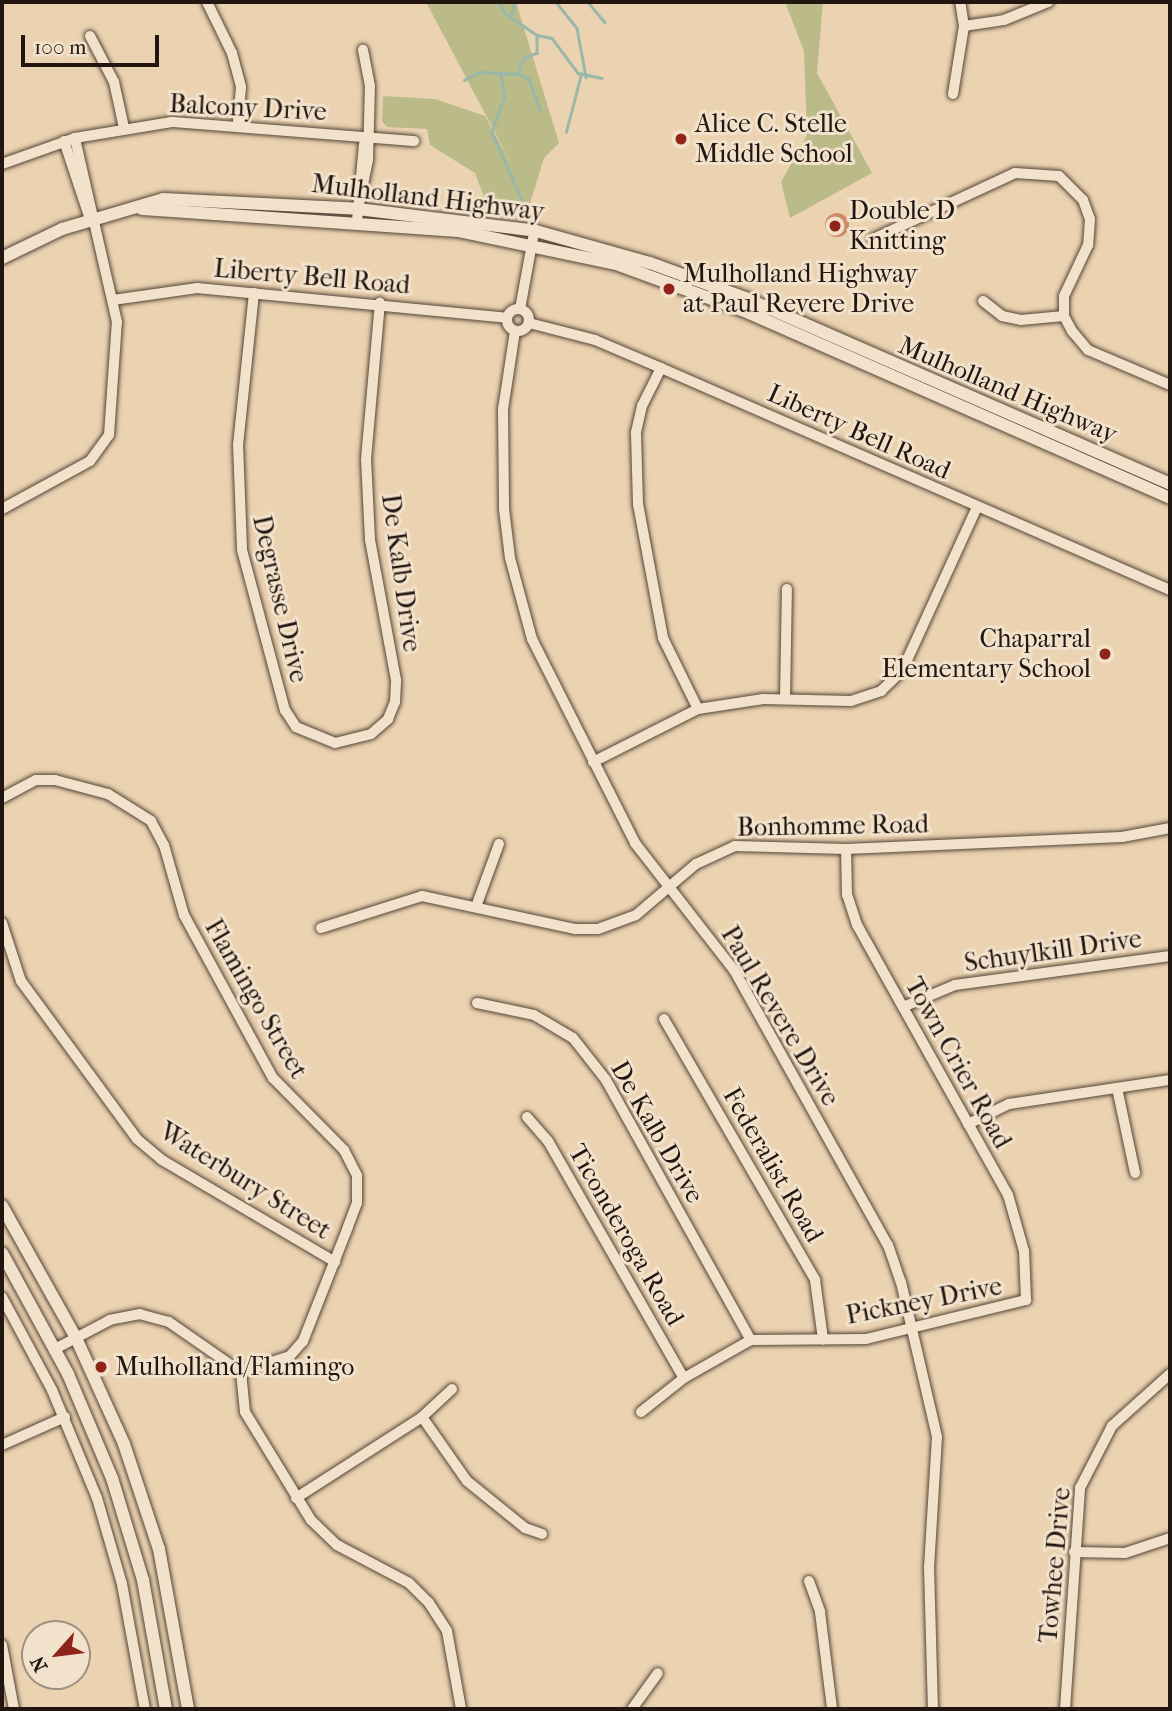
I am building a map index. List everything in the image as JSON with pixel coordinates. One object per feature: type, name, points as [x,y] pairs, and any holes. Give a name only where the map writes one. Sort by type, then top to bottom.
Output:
[{"type":"main road","name":"Mulholland Highway","points":[[2,258],[91,220],[138,208],[358,215],[536,231],[680,273],[1170,484]]},
{"type":"main road","name":"Mulholland Highway","points":[[358,215],[533,241],[616,264],[704,295],[1170,498]]},
{"type":"main road","points":[[2,1206],[76,1338],[143,1496],[171,1600],[188,1709]]},
{"type":"main road","points":[[2,1253],[55,1349],[93,1429],[129,1530],[166,1709]]},
{"type":"street","points":[[207,2],[232,53],[241,87],[239,124]]},
{"type":"street","points":[[953,94],[964,26],[960,2]]},
{"type":"street","points":[[964,26],[1004,20],[1048,2]]},
{"type":"street","points":[[90,36],[114,82],[124,128]]},
{"type":"street","points":[[358,215],[367,172],[366,137],[370,86],[363,50]]},
{"type":"street","name":"Balcony Drive","points":[[2,164],[70,139],[124,128],[239,124],[414,141]]},
{"type":"street","points":[[2,509],[101,451],[109,435],[119,345],[113,300],[70,139]]},
{"type":"street","points":[[873,239],[1015,173],[1059,176],[1083,200],[1090,219],[1088,245],[1070,279],[1064,316],[1088,350],[1170,385]]},
{"type":"street","points":[[520,309],[507,318],[515,331],[529,323],[520,309],[533,241]]},
{"type":"street","name":"Liberty Bell Road","points":[[113,300],[197,288],[380,303],[507,318]]},
{"type":"street","name":"Degrasse Drive","points":[[254,293],[238,444],[242,550],[285,710],[296,727],[314,739],[351,743]]},
{"type":"street","points":[[983,301],[1002,316],[1021,320],[1064,316]]},
{"type":"street","name":"De Kalb Drive","points":[[351,743],[388,719],[395,702],[396,680],[370,540],[366,459],[380,303]]},
{"type":"street","name":"Liberty Bell Road","points":[[529,323],[595,340],[1170,590]]},
{"type":"street","name":"Paul Revere Drive","points":[[515,331],[502,462],[510,558],[532,639],[635,843],[734,970],[888,1245],[937,1437],[929,1567],[933,1709]]},
{"type":"street","points":[[661,368],[636,433],[638,504],[653,603],[698,709]]},
{"type":"street","points":[[593,762],[698,709],[785,699],[851,701],[881,691],[902,671],[977,507]]},
{"type":"street","points":[[785,699],[787,589]]},
{"type":"street","name":"Flamingo Street","points":[[2,799],[36,780],[55,780],[108,794],[151,821],[164,845],[184,915],[273,1078],[344,1150],[357,1176],[357,1203],[303,1341],[272,1366],[241,1372]]},
{"type":"street","name":"Bonhomme Road","points":[[321,928],[422,896],[477,904],[575,929],[598,929],[636,915],[696,864],[735,846],[846,849],[1122,837],[1170,828]]},
{"type":"street","points":[[477,904],[499,844]]},
{"type":"street","name":"Town Crier Road","points":[[846,849],[851,911],[1018,1221],[1026,1300]]},
{"type":"street","name":"Waterbury Street","points":[[2,923],[21,981],[137,1139],[162,1160],[335,1262]]},
{"type":"street","name":"Schuylkill Drive","points":[[903,1007],[955,985],[1170,956]]},
{"type":"street","name":"De Kalb Drive","points":[[477,1003],[534,1015],[573,1038],[606,1080],[751,1340]]},
{"type":"street","name":"Federalist Road","points":[[664,1019],[815,1280],[823,1339]]},
{"type":"street","points":[[968,1124],[1009,1104],[1170,1080]]},
{"type":"street","points":[[1117,1088],[1135,1173]]},
{"type":"street","name":"Ticonderoga Road","points":[[527,1117],[548,1141],[684,1378]]},
{"type":"street","points":[[2,1297],[65,1417],[122,1584],[145,1709]]},
{"type":"street","name":"Pickney Drive","points":[[641,1412],[684,1378],[751,1340],[866,1339],[1026,1300]]},
{"type":"street","points":[[55,1349],[125,1315],[156,1316],[241,1372],[245,1412],[296,1498],[337,1545],[409,1583],[429,1603],[447,1631],[461,1709]]},
{"type":"street","name":"Towhee Drive","points":[[1065,1709],[1080,1488],[1098,1445],[1170,1374]]},
{"type":"street","points":[[296,1498],[422,1417],[452,1389]]},
{"type":"street","points":[[2,1445],[65,1417]]},
{"type":"street","points":[[422,1417],[467,1481],[525,1528],[542,1534]]},
{"type":"street","points":[[1074,1552],[1125,1553],[1170,1538]]},
{"type":"street","points":[[809,1581],[820,1612],[832,1709]]},
{"type":"street","points":[[2,1645],[14,1709]]},
{"type":"street","points":[[632,1709],[658,1673]]},
{"type":"green space","points":[[426,2],[516,2],[559,143],[544,158],[529,207],[487,205],[475,173],[430,145],[427,129],[387,127],[382,121],[383,96],[435,99],[485,116],[516,172]]},
{"type":"green space","points":[[785,2],[823,2],[817,73],[872,173],[790,218],[781,182],[807,135],[804,51]]},
{"type":"building","name":"Double D Knitting","points":[[837,213],[846,216],[849,225],[846,234],[837,237],[828,234],[825,225],[828,216]]},
{"type":"waterway","points":[[499,2],[506,14],[537,35],[537,53],[523,59],[518,74]]},
{"type":"waterway","points":[[511,15],[515,2]]},
{"type":"waterway","points":[[556,2],[577,28],[586,77]]},
{"type":"waterway","points":[[588,2],[605,22]]},
{"type":"waterway","points":[[537,35],[552,38],[578,73],[601,78]]},
{"type":"waterway","points":[[464,80],[480,72],[518,74],[529,79],[540,110]]},
{"type":"waterway","points":[[566,132],[581,74]]},
{"type":"waterway","points":[[501,76],[505,96],[492,132],[526,209]]},
{"type":"place","name":"Alice C. Stelle Middle School","points":[[681,139]]},
{"type":"place","name":"Double D Knitting","points":[[835,226]]},
{"type":"place","name":"Mulholland Highway at Paul Revere Drive","points":[[669,289]]},
{"type":"place","name":"Chaparral Elementary School","points":[[1105,654]]},
{"type":"place","name":"Mulholland/Flamingo","points":[[101,1367]]}]
